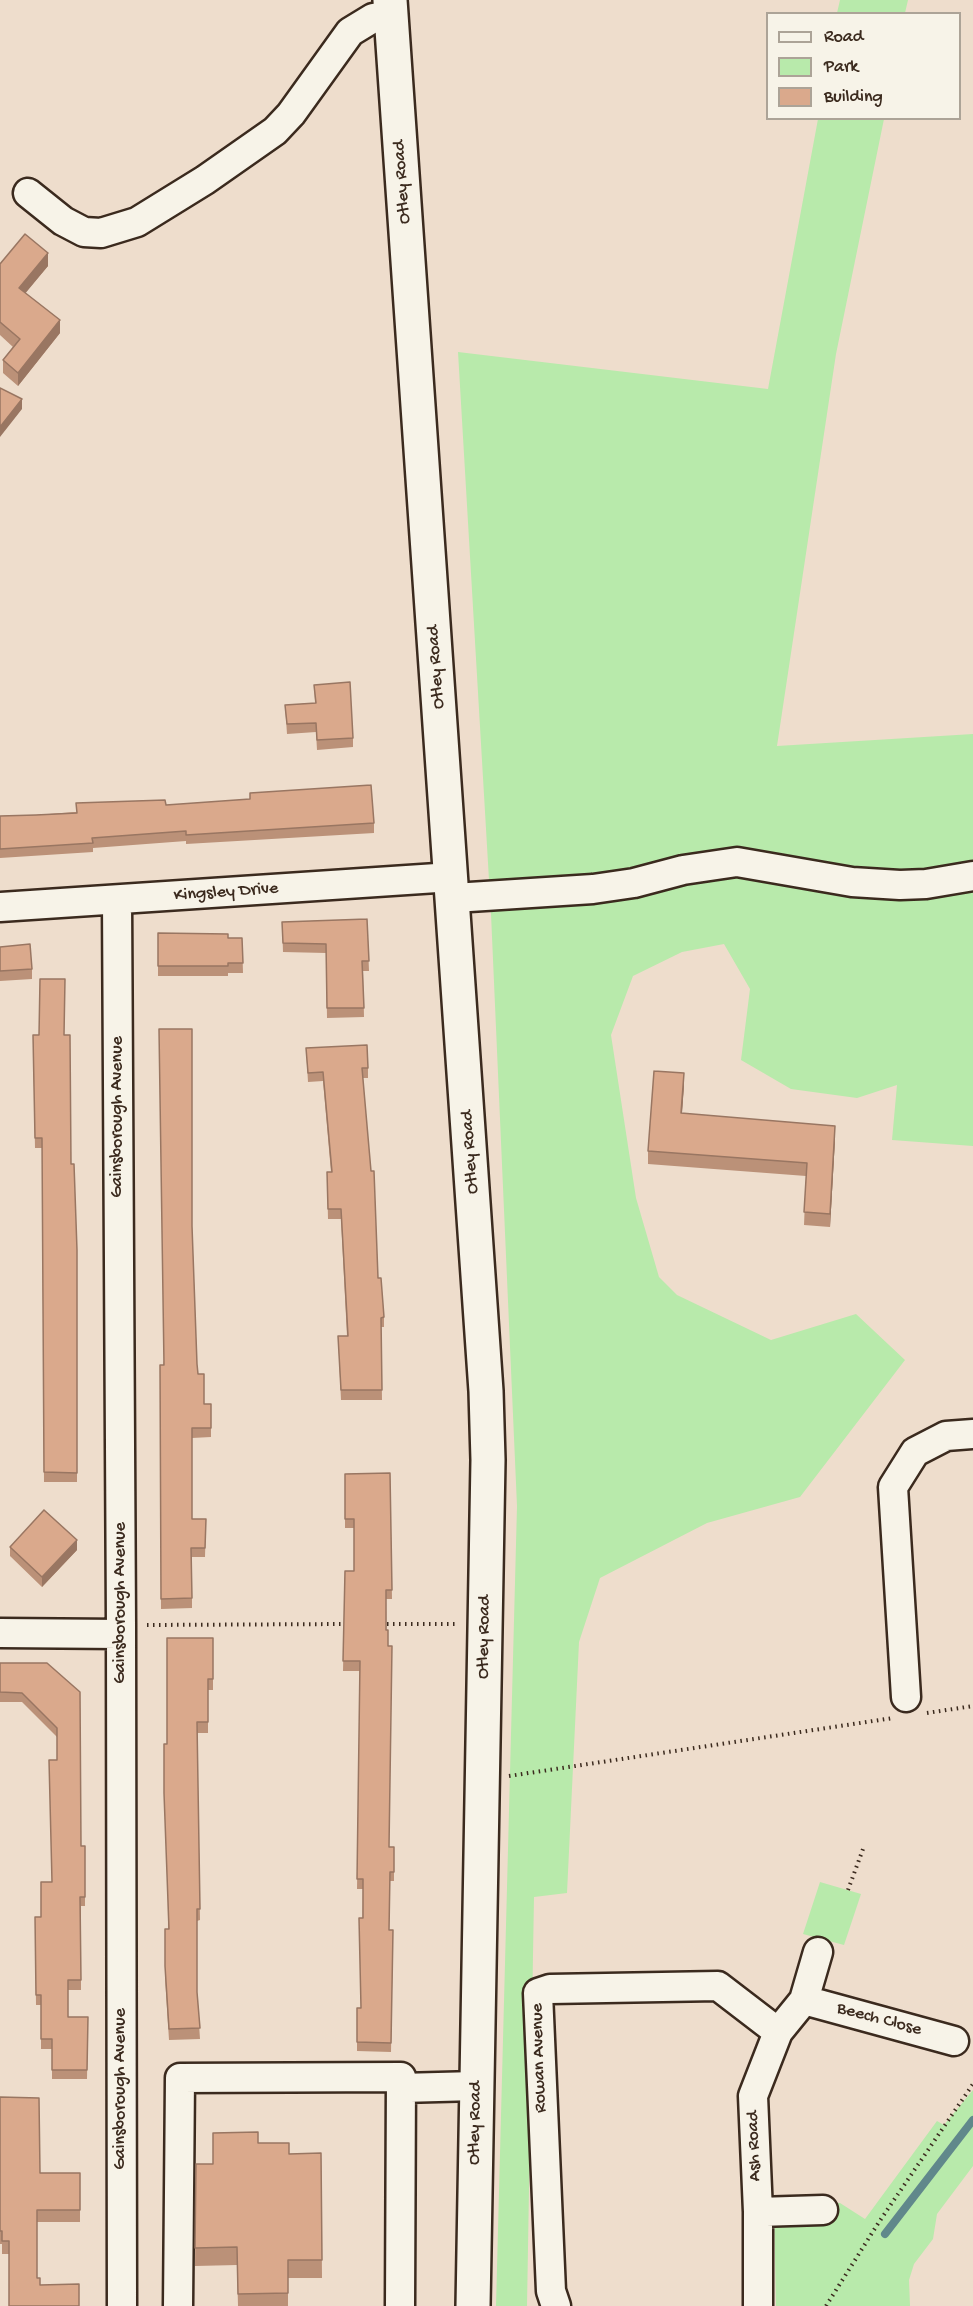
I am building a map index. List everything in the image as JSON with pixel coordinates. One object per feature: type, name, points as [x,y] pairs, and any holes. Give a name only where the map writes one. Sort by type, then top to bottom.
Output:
[{"type":"highway","name":"Otley Road","points":[[391,8],[484,1345],[488,1460],[473,2306]]},
{"type":"street","points":[[28,193],[63,221],[84,232],[101,233],[137,222],[205,180],[274,131],[291,114],[351,32],[391,8]]},
{"type":"street","name":"Kingsley Drive","points":[[0,907],[117,900],[453,887],[593,889],[634,883],[683,870],[737,862],[852,882],[900,885],[973,876]]},
{"type":"street","name":"Gainsborough Avenue","points":[[117,900],[122,2306]]},
{"type":"street","points":[[912,1709],[893,1487],[915,1452],[946,1436],[973,1434]]},
{"type":"street","points":[[0,1633],[121,1630]]},
{"type":"street","name":"Ash Road","points":[[758,2306],[758,2212],[753,2096],[778,2031],[804,2000],[818,1952]]},
{"type":"street","name":"Rowan Avenue","points":[[556,2306],[551,2291],[538,1993],[550,1989],[718,1986],[778,2031]]},
{"type":"street","name":"Beech Close","points":[[804,2000],[954,2041]]},
{"type":"street","points":[[178,2306],[180,2078],[401,2077],[400,2306]]},
{"type":"street","points":[[401,2088],[476,2086]]},
{"type":"street","points":[[758,2212],[824,2210]]},
{"type":"path","points":[[121,1630],[356,1624]]},
{"type":"path","points":[[380,1624],[485,1624]]},
{"type":"path","points":[[481,1778],[912,1709],[973,1707]]},
{"type":"path","points":[[848,1890],[862,1848]]},
{"type":"path","points":[[826,2306],[879,2222],[973,2084]]},
{"type":"green space","points":[[840,0],[908,0],[905,12],[837,12]]},
{"type":"green space","points":[[818,120],[884,120],[836,354],[777,746],[973,734],[973,1146],[892,1140],[897,1085],[857,1098],[791,1089],[741,1060],[750,989],[724,944],[682,952],[633,976],[611,1035],[636,1198],[659,1277],[677,1295],[771,1340],[856,1314],[905,1360],[800,1497],[707,1523],[600,1578],[579,1642],[567,1893],[534,1897],[527,2306],[496,2306],[517,1506],[491,914],[458,352],[768,389]]},
{"type":"green space","points":[[820,1882],[861,1894],[844,1945],[803,1934]]},
{"type":"green space","points":[[973,2090],[973,2166],[937,2214],[933,2239],[914,2264],[909,2280],[910,2306],[776,2306],[774,2206],[840,2203],[865,2219],[937,2121],[944,2125]]},
{"type":"building","points":[[25,234],[48,253],[19,288],[60,320],[18,373],[3,360],[20,339],[0,322],[0,264]]},
{"type":"building","points":[[0,388],[22,399],[0,427]]},
{"type":"building","points":[[350,682],[353,738],[317,740],[316,723],[287,724],[285,705],[316,703],[314,685]]},
{"type":"building","points":[[371,785],[374,823],[186,835],[186,831],[92,838],[93,843],[0,849],[0,816],[77,813],[76,803],[165,800],[166,805],[250,799],[250,793]]},
{"type":"building","points":[[367,919],[369,961],[362,961],[364,1008],[327,1008],[326,944],[283,943],[282,922]]},
{"type":"building","points":[[158,933],[228,934],[228,938],[242,938],[243,963],[228,963],[228,966],[158,966]]},
{"type":"building","points":[[30,944],[32,969],[0,971],[0,947]]},
{"type":"building","points":[[40,979],[65,979],[64,1035],[70,1035],[71,1164],[74,1164],[77,1250],[77,1473],[44,1472],[42,1138],[35,1138],[33,1035],[39,1035]]},
{"type":"building","points":[[159,1029],[192,1029],[192,1226],[197,1364],[198,1374],[204,1374],[204,1404],[211,1404],[211,1428],[192,1428],[192,1519],[206,1519],[205,1548],[191,1548],[192,1598],[161,1599],[160,1365],[164,1365]]},
{"type":"building","points":[[367,1045],[368,1068],[362,1068],[371,1171],[374,1171],[378,1278],[381,1278],[384,1317],[381,1318],[382,1390],[341,1390],[338,1336],[348,1336],[341,1209],[328,1209],[327,1172],[332,1172],[323,1072],[308,1073],[306,1048]]},
{"type":"building","points":[[654,1071],[684,1073],[681,1113],[835,1126],[830,1214],[804,1212],[807,1163],[648,1151]]},
{"type":"building","points":[[390,1473],[392,1590],[386,1590],[386,1630],[388,1630],[388,1646],[392,1646],[389,1847],[394,1847],[394,1872],[390,1872],[389,1930],[393,1930],[391,2043],[357,2042],[357,2008],[361,2008],[359,1918],[363,1918],[363,1879],[357,1879],[360,1661],[343,1661],[345,1571],[354,1571],[354,1519],[345,1519],[345,1474]]},
{"type":"building","points":[[44,1510],[77,1540],[42,1577],[10,1547]]},
{"type":"building","points":[[167,1638],[213,1638],[213,1679],[208,1679],[208,1722],[197,1722],[200,1909],[197,1909],[197,1992],[200,2028],[169,2029],[165,1966],[165,1929],[169,1929],[164,1793],[164,1744],[167,1744]]},
{"type":"building","points":[[0,1663],[47,1663],[80,1692],[81,1846],[85,1846],[85,1897],[80,1897],[81,1980],[68,1980],[68,2017],[88,2017],[87,2070],[52,2070],[52,2039],[41,2039],[41,1995],[36,1995],[35,1917],[41,1917],[41,1882],[52,1882],[49,1760],[57,1760],[57,1728],[22,1693],[0,1692]]},
{"type":"building","points":[[0,2097],[39,2098],[40,2173],[80,2173],[80,2210],[37,2210],[37,2278],[40,2278],[40,2285],[79,2284],[79,2306],[9,2306],[9,2241],[2,2241],[2,2231],[0,2231]]},
{"type":"building","points":[[258,2132],[258,2143],[289,2143],[289,2154],[321,2153],[322,2260],[288,2260],[288,2293],[238,2294],[237,2247],[195,2248],[196,2164],[213,2164],[213,2133]]},
{"type":"waterway","points":[[885,2234],[973,2120]]}]
